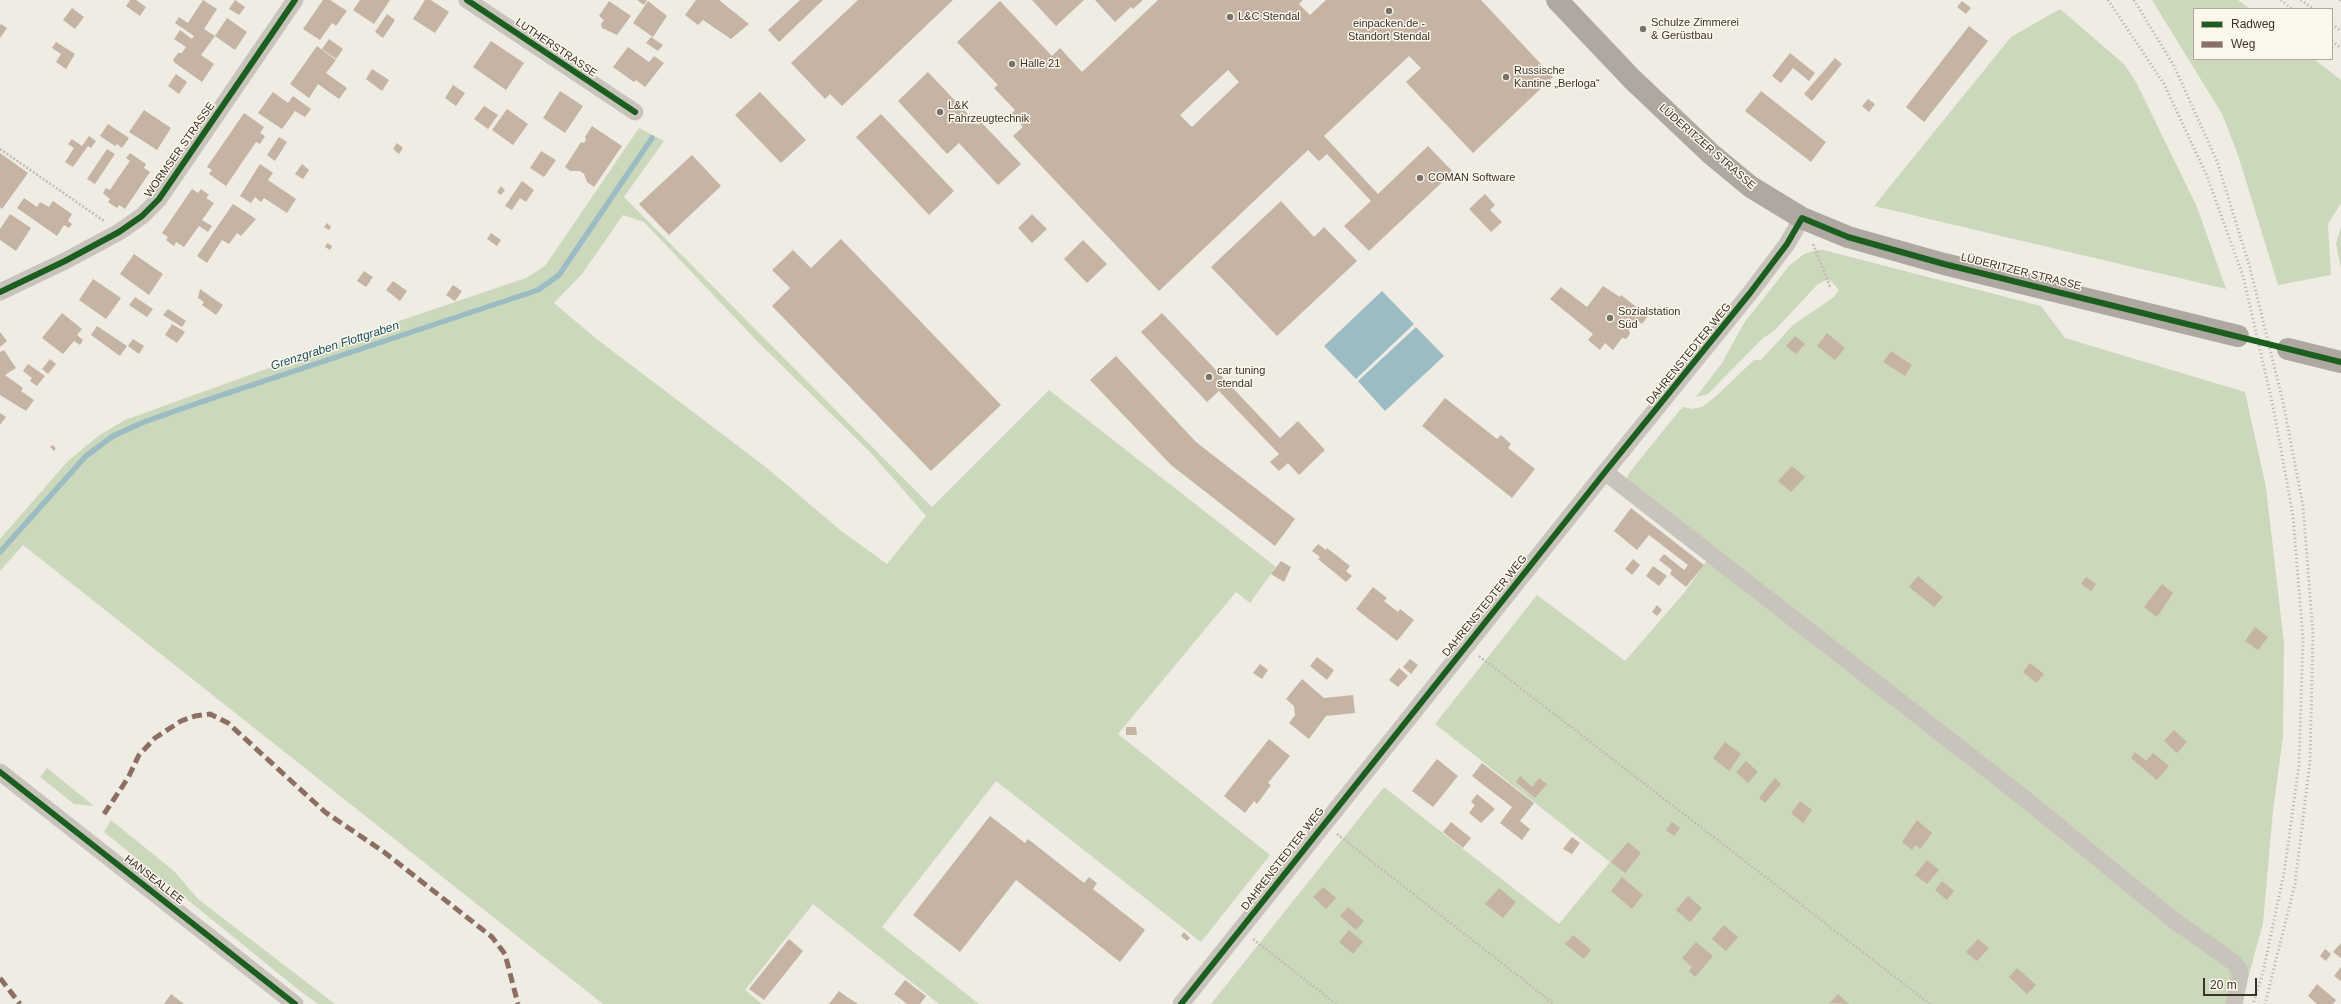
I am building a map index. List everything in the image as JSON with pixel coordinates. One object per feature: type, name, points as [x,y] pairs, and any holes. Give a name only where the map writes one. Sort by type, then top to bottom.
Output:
[{"type":"main road","name":"LÜDERITZER STRASSE","points":[[1557,0],[1632,79],[1711,154],[1751,187],[1806,228],[1848,237],[1944,264],[2238,336]]},
{"type":"main road","points":[[2288,349],[2341,362]]},
{"type":"street","name":"WORMSER STRASSE","points":[[0,292],[119,232],[142,216],[159,199],[295,0]]},
{"type":"street","name":"LUTHERSTRASSE","points":[[467,0],[635,112]]},
{"type":"street","name":"DAHRENSTEDTER WEG","points":[[1181,1004],[1605,472],[1750,293],[1787,244],[1806,228]]},
{"type":"street","points":[[1605,472],[2011,788],[2172,919],[2233,962],[2239,969],[2240,975],[2234,1004]]},
{"type":"street","name":"HANSEALLEE","points":[[0,772],[295,1004]]},
{"type":"path","points":[[0,149],[119,232]]},
{"type":"path","points":[[1806,228],[1830,287]]},
{"type":"path","points":[[1466,646],[1930,1004]]},
{"type":"path","points":[[1324,824],[1554,1004]]},
{"type":"path","points":[[1240,929],[1336,1004]]},
{"type":"green space","points":[[2152,0],[2238,0],[2249,8],[2193,8],[2193,60],[2315,60],[2341,80],[2341,203],[2328,224],[2331,275],[2278,285],[2238,155],[2222,114]]},
{"type":"green space","points":[[2060,9],[2124,64],[2136,82],[2197,207],[2226,289],[1874,206],[2011,37]]},
{"type":"green space","points":[[639,128],[664,141],[624,197],[932,507],[1049,390],[1276,567],[1250,603],[1236,592],[1118,734],[1270,855],[1201,942],[996,781],[882,927],[979,1004],[939,1004],[813,904],[745,990],[762,1004],[603,1004],[23,545],[0,571],[0,539],[67,462],[98,436],[125,420],[399,321],[526,278],[545,266]],"holes":[[[623,215],[644,222],[758,342],[871,453],[926,516],[887,564],[840,530],[767,468],[598,340],[554,303],[582,274]]]},
{"type":"green space","points":[[2341,227],[2341,268],[2336,244]]},
{"type":"green space","points":[[1817,250],[1823,250],[2041,306],[2065,338],[2245,392],[2266,487],[2284,644],[2283,737],[2273,810],[2263,923],[2244,993],[2244,980],[2205,937],[1625,482],[1629,473],[1680,410],[1684,407],[1692,409],[1702,407],[1715,397],[1754,360],[1761,360],[1793,325],[1834,297],[1839,290],[1831,281],[1826,280],[1818,284],[1774,331],[1762,339],[1708,394],[1696,397],[1722,363],[1744,323],[1789,266],[1804,254]]},
{"type":"green space","points":[[1621,491],[2235,974],[2230,1004],[1211,1004],[1384,787],[1559,924],[1610,862],[1435,724],[1537,595],[1625,661],[1684,593],[1707,560]]},
{"type":"green space","points":[[47,768],[94,806],[74,804],[40,777]]},
{"type":"green space","points":[[111,820],[174,871],[198,899],[335,1004],[318,1004],[295,987],[104,832]]},
{"type":"water","points":[[1382,291],[1414,324],[1356,379],[1324,346]]},
{"type":"water","points":[[1416,327],[1444,356],[1385,411],[1358,381]]},
{"type":"building","points":[[130,0],[136,0],[146,7],[140,16],[126,6]]},
{"type":"building","points":[[203,0],[217,9],[204,29],[215,36],[201,55],[214,64],[202,82],[173,60],[178,53],[182,53],[186,47],[174,39],[180,30],[192,39],[194,36],[175,23],[179,17],[188,23]]},
{"type":"building","points":[[235,0],[245,7],[239,15],[229,9]]},
{"type":"building","points":[[323,0],[330,0],[347,11],[336,26],[332,23],[320,40],[303,29]]},
{"type":"building","points":[[360,0],[390,0],[374,24],[353,10]]},
{"type":"building","points":[[425,0],[431,0],[449,12],[435,33],[413,19]]},
{"type":"building","points":[[637,0],[647,0],[644,5]]},
{"type":"building","points":[[696,0],[719,0],[749,24],[731,39],[703,20],[698,25],[685,15]]},
{"type":"building","points":[[800,0],[823,0],[779,42],[768,30]]},
{"type":"building","points":[[858,0],[953,0],[842,106],[830,94],[825,99],[791,63]]},
{"type":"building","points":[[1032,0],[1084,0],[1056,26]]},
{"type":"building","points":[[1095,0],[1143,0],[1133,9],[1131,7],[1115,22]]},
{"type":"building","points":[[1158,0],[1303,0],[1299,4],[1310,15],[1326,0],[1481,0],[1553,77],[1473,153],[1406,82],[1421,68],[1409,56],[1324,136],[1378,194],[1428,146],[1453,172],[1369,251],[1344,226],[1371,201],[1327,154],[1319,161],[1308,150],[1159,291],[1013,136],[1023,127],[1011,114],[1015,110],[994,88],[998,85],[957,42],[1000,1],[1052,56],[1060,48],[1082,72]],"holes":[[[1228,70],[1239,82],[1192,127],[1180,115]]]},
{"type":"building","points":[[609,1],[631,16],[617,35],[602,28],[601,24],[604,20],[599,16]]},
{"type":"building","points":[[648,1],[667,16],[653,37],[633,23]]},
{"type":"building","points":[[1962,1],[1971,8],[1966,14],[1957,7]]},
{"type":"building","points":[[72,8],[84,17],[75,29],[63,20]]},
{"type":"building","points":[[387,14],[395,20],[383,38],[375,32]]},
{"type":"building","points":[[227,18],[247,32],[235,50],[215,36]]},
{"type":"building","points":[[1,24],[7,28],[0,38],[0,26]]},
{"type":"building","points":[[1969,26],[1988,41],[1924,122],[1906,107]]},
{"type":"building","points":[[651,37],[663,45],[658,51],[646,43]]},
{"type":"building","points":[[329,39],[343,49],[336,59],[322,49]]},
{"type":"building","points":[[491,41],[524,63],[506,90],[473,67]]},
{"type":"building","points":[[56,42],[75,54],[66,69],[56,62],[61,54],[52,48]]},
{"type":"building","points":[[317,46],[336,60],[326,73],[347,88],[339,99],[318,84],[309,98],[290,84]]},
{"type":"building","points":[[628,47],[649,62],[654,56],[664,63],[645,87],[636,80],[634,82],[613,67]]},
{"type":"building","points":[[1790,53],[1815,73],[1809,81],[1793,68],[1781,83],[1772,76]]},
{"type":"building","points":[[1835,58],[1842,64],[1812,101],[1804,94]]},
{"type":"building","points":[[372,69],[389,80],[382,91],[366,79]]},
{"type":"building","points":[[928,72],[978,125],[981,122],[1021,164],[998,185],[959,143],[947,154],[898,101]]},
{"type":"building","points":[[176,74],[187,82],[179,94],[168,86]]},
{"type":"building","points":[[453,85],[465,93],[456,106],[445,98]]},
{"type":"building","points":[[560,91],[583,106],[565,133],[543,118]]},
{"type":"building","points":[[1761,91],[1826,142],[1811,162],[1745,111]]},
{"type":"building","points":[[273,92],[288,103],[293,96],[311,109],[305,117],[295,111],[282,129],[258,113]]},
{"type":"building","points":[[760,92],[806,140],[781,163],[735,115]]},
{"type":"building","points":[[1868,99],[1875,104],[1869,112],[1862,106]]},
{"type":"building","points":[[484,106],[498,115],[488,129],[474,119]]},
{"type":"building","points":[[507,109],[528,124],[513,145],[492,130]]},
{"type":"building","points":[[144,110],[171,128],[157,150],[129,132]]},
{"type":"building","points":[[244,113],[264,127],[260,133],[265,136],[260,144],[256,142],[226,186],[209,174],[212,170],[207,167]]},
{"type":"building","points":[[881,114],[954,191],[929,215],[856,137]]},
{"type":"building","points":[[108,124],[129,138],[122,148],[117,144],[115,146],[100,136]]},
{"type":"building","points":[[592,126],[622,146],[594,187],[587,182],[584,174],[580,171],[570,171],[565,167],[581,142],[584,143],[586,140],[585,137]]},
{"type":"building","points":[[89,136],[96,141],[91,148],[88,146],[73,167],[65,162],[74,148],[68,144],[72,139],[82,146]]},
{"type":"building","points":[[279,137],[287,142],[275,161],[267,155]]},
{"type":"building","points":[[397,143],[403,148],[399,154],[393,149]]},
{"type":"building","points":[[107,149],[115,154],[95,184],[87,179]]},
{"type":"building","points":[[541,151],[556,160],[544,177],[530,168]]},
{"type":"building","points":[[0,153],[28,173],[2,209],[0,207]]},
{"type":"building","points":[[130,153],[146,164],[144,168],[150,172],[125,209],[119,205],[117,208],[108,202],[110,199],[103,193],[106,188],[110,190],[130,161],[126,158]]},
{"type":"building","points":[[692,155],[721,186],[669,235],[639,204]]},
{"type":"building","points":[[260,164],[273,173],[268,180],[296,199],[287,213],[264,198],[261,202],[255,197],[251,203],[240,196]]},
{"type":"building","points":[[302,164],[309,170],[303,179],[295,174]]},
{"type":"building","points":[[522,181],[534,190],[526,202],[520,198],[512,210],[505,206]]},
{"type":"building","points":[[501,186],[505,190],[501,195],[497,192]]},
{"type":"building","points":[[192,189],[198,193],[201,189],[209,195],[206,198],[214,203],[202,220],[212,226],[208,232],[199,226],[184,247],[176,242],[174,246],[166,240],[168,237],[162,233]]},
{"type":"building","points":[[1485,194],[1495,205],[1490,210],[1502,222],[1491,232],[1469,209]]},
{"type":"building","points":[[24,198],[37,207],[40,202],[49,207],[53,201],[72,214],[68,221],[72,224],[69,228],[64,225],[57,236],[17,208]]},
{"type":"building","points":[[1281,201],[1314,237],[1324,227],[1357,261],[1277,336],[1211,267]]},
{"type":"building","points":[[233,204],[256,219],[241,236],[237,233],[229,244],[222,240],[207,263],[197,256]]},
{"type":"building","points":[[10,214],[31,228],[16,251],[0,240],[0,229]]},
{"type":"building","points":[[1032,214],[1047,229],[1032,243],[1018,228]]},
{"type":"building","points":[[327,223],[331,227],[329,230],[324,227]]},
{"type":"building","points":[[491,233],[501,240],[497,246],[487,239]]},
{"type":"building","points":[[841,239],[1001,405],[931,471],[772,306],[790,288],[772,270],[793,250],[811,268]]},
{"type":"building","points":[[1083,240],[1107,264],[1087,283],[1064,259]]},
{"type":"building","points":[[327,243],[332,246],[330,250],[325,247]]},
{"type":"building","points":[[134,254],[163,274],[149,295],[120,274]]},
{"type":"building","points":[[364,271],[373,277],[366,287],[357,281]]},
{"type":"building","points":[[93,279],[121,298],[106,319],[79,300]]},
{"type":"building","points":[[393,281],[407,291],[400,301],[386,290]]},
{"type":"building","points":[[453,285],[462,291],[455,301],[446,295]]},
{"type":"building","name":"Sozialstation Süd","points":[[1603,286],[1620,297],[1621,295],[1648,316],[1642,324],[1637,320],[1629,330],[1630,334],[1626,339],[1622,338],[1613,350],[1605,343],[1600,350],[1588,340],[1593,334],[1550,299],[1561,287],[1587,307]]},
{"type":"building","points":[[200,289],[223,305],[216,315],[202,305],[204,302],[198,298]]},
{"type":"building","points":[[135,297],[153,309],[147,317],[129,305]]},
{"type":"building","points":[[168,309],[186,321],[182,327],[163,315]]},
{"type":"building","points":[[62,313],[82,329],[77,335],[83,340],[80,345],[74,341],[63,354],[42,338]]},
{"type":"building","points":[[1162,313],[1280,438],[1298,421],[1325,450],[1299,475],[1288,463],[1279,471],[1270,462],[1279,454],[1219,391],[1207,402],[1141,332]]},
{"type":"building","points":[[172,324],[185,332],[177,343],[165,335]]},
{"type":"building","points":[[97,326],[127,346],[120,356],[91,335]]},
{"type":"building","points":[[0,332],[7,341],[0,347]]},
{"type":"building","points":[[1827,333],[1845,348],[1835,360],[1817,346]]},
{"type":"building","points":[[1795,336],[1805,344],[1796,354],[1786,346]]},
{"type":"building","points":[[133,339],[144,346],[139,354],[128,346]]},
{"type":"building","points":[[4,350],[16,368],[5,375],[23,388],[21,391],[34,400],[26,411],[0,395],[0,352]]},
{"type":"building","points":[[1891,351],[1912,365],[1905,376],[1883,362]]},
{"type":"building","points":[[1116,356],[1196,442],[1295,519],[1275,546],[1171,465],[1090,380]]},
{"type":"building","points":[[50,359],[56,364],[48,374],[42,369]]},
{"type":"building","points":[[28,364],[45,376],[37,386],[30,381],[32,378],[23,371]]},
{"type":"building","points":[[1445,398],[1497,439],[1501,435],[1511,444],[1508,448],[1535,469],[1512,498],[1422,426]]},
{"type":"building","points":[[0,413],[6,417],[0,425]]},
{"type":"building","points":[[52,445],[56,448],[54,451],[50,447]]},
{"type":"building","points":[[1792,466],[1805,477],[1791,492],[1778,481]]},
{"type":"building","points":[[1631,508],[1704,565],[1686,587],[1670,574],[1672,570],[1659,560],[1664,554],[1684,570],[1688,565],[1649,535],[1637,550],[1614,531]]},
{"type":"building","points":[[1318,544],[1326,550],[1327,548],[1350,566],[1346,571],[1352,576],[1346,582],[1318,559],[1320,557],[1312,551]]},
{"type":"building","points":[[1633,559],[1640,565],[1632,575],[1625,569]]},
{"type":"building","points":[[1281,561],[1291,567],[1284,582],[1271,574]]},
{"type":"building","points":[[1653,566],[1667,576],[1659,586],[1646,576]]},
{"type":"building","points":[[1918,576],[1943,597],[1934,607],[1909,587]]},
{"type":"building","points":[[2086,577],[2096,584],[2091,591],[2081,584]]},
{"type":"building","points":[[2162,584],[2173,593],[2157,617],[2144,607]]},
{"type":"building","points":[[1373,587],[1387,598],[1384,601],[1398,612],[1400,609],[1414,620],[1397,641],[1356,609]]},
{"type":"building","points":[[1657,605],[1662,610],[1657,616],[1652,612]]},
{"type":"building","points":[[2255,627],[2268,637],[2258,650],[2245,641]]},
{"type":"building","points":[[1317,657],[1334,670],[1327,680],[1310,666]]},
{"type":"building","points":[[1410,659],[1418,665],[1411,674],[1403,667]]},
{"type":"building","points":[[2030,663],[2044,674],[2036,683],[2023,672]]},
{"type":"building","points":[[1260,664],[1268,670],[1262,679],[1253,673]]},
{"type":"building","points":[[1399,668],[1408,676],[1398,687],[1389,680]]},
{"type":"building","points":[[1302,679],[1324,698],[1353,695],[1355,713],[1326,716],[1309,739],[1289,723],[1295,715],[1294,706],[1286,699]]},
{"type":"building","points":[[1126,727],[1136,727],[1137,735],[1126,735]]},
{"type":"building","points":[[2174,730],[2187,742],[2177,753],[2164,741]]},
{"type":"building","points":[[1269,739],[1290,756],[1268,783],[1271,785],[1257,804],[1254,801],[1245,813],[1224,796]]},
{"type":"building","points":[[1725,742],[1741,754],[1729,771],[1713,758]]},
{"type":"building","points":[[2135,752],[2146,761],[2153,753],[2169,766],[2157,780],[2131,758]]},
{"type":"building","points":[[1437,759],[1458,776],[1433,807],[1412,791]]},
{"type":"building","points":[[1746,761],[1758,772],[1748,783],[1736,772]]},
{"type":"building","points":[[1482,763],[1534,803],[1520,821],[1530,829],[1522,840],[1500,823],[1512,807],[1472,776]]},
{"type":"building","points":[[1520,776],[1532,787],[1539,778],[1547,784],[1535,798],[1516,782]]},
{"type":"building","points":[[1775,778],[1781,784],[1765,803],[1759,798]]},
{"type":"building","points":[[1477,794],[1495,809],[1481,823],[1469,813],[1475,805],[1471,802]]},
{"type":"building","points":[[1800,801],[1812,810],[1803,823],[1791,813]]},
{"type":"building","points":[[990,816],[1025,843],[1028,839],[1084,883],[1089,877],[1097,883],[1093,889],[1145,930],[1120,962],[1016,880],[960,952],[913,915]]},
{"type":"building","points":[[1917,820],[1932,833],[1920,849],[1916,845],[1912,850],[1902,842]]},
{"type":"building","points":[[1451,822],[1471,838],[1463,848],[1443,832]]},
{"type":"building","points":[[1672,822],[1680,828],[1674,836],[1666,830]]},
{"type":"building","points":[[1572,837],[1580,843],[1572,854],[1563,849]]},
{"type":"building","points":[[1628,842],[1641,853],[1625,873],[1611,862]]},
{"type":"building","points":[[1927,860],[1939,870],[1927,884],[1915,875]]},
{"type":"building","points":[[1622,877],[1643,895],[1632,909],[1611,891]]},
{"type":"building","points":[[1942,881],[1954,891],[1947,900],[1935,890]]},
{"type":"building","points":[[1323,887],[1336,898],[1326,909],[1313,897]]},
{"type":"building","points":[[1499,888],[1516,902],[1503,918],[1485,904]]},
{"type":"building","points":[[1688,896],[1702,908],[1690,922],[1676,910]]},
{"type":"building","points":[[1348,907],[1364,921],[1356,930],[1340,916]]},
{"type":"building","points":[[1724,925],[1738,937],[1726,951],[1712,939]]},
{"type":"building","points":[[1349,930],[1363,942],[1353,954],[1339,942]]},
{"type":"building","points":[[1184,932],[1190,938],[1187,941],[1181,936]]},
{"type":"building","points":[[1573,935],[1591,950],[1584,959],[1565,944]]},
{"type":"building","points":[[789,939],[803,951],[764,1000],[749,989]]},
{"type":"building","points":[[1978,939],[1989,948],[1977,961],[1966,952]]},
{"type":"building","points":[[1696,942],[1713,956],[1695,977],[1689,971],[1692,967],[1682,958]]},
{"type":"building","points":[[2341,943],[2341,958],[2333,952]]},
{"type":"building","points":[[2325,949],[2331,954],[2326,961],[2320,956]]},
{"type":"building","points":[[2341,967],[2341,981],[2334,976]]},
{"type":"building","points":[[2017,968],[2036,985],[2027,994],[2009,977]]},
{"type":"building","points":[[905,980],[926,996],[920,1004],[907,1004],[894,994]]},
{"type":"building","points":[[2317,984],[2336,1000],[2333,1004],[2317,1004],[2308,996]]},
{"type":"building","points":[[839,991],[847,997],[858,1004],[829,1004]]},
{"type":"building","points":[[171,994],[184,1004],[164,1004]]},
{"type":"building","points":[[1838,994],[1849,1004],[1830,1003]]},
{"type":"waterway","name":"Grenzgraben Flottgraben","points":[[0,552],[86,456],[113,436],[144,422],[201,402],[538,290],[559,275],[652,138]]},
{"type":"railway","points":[[2108,0],[2164,84],[2207,176],[2243,276],[2273,406],[2293,516],[2303,640],[2299,765],[2284,873],[2263,972],[2253,1004]]},
{"type":"railway","points":[[2134,0],[2174,66],[2217,161],[2250,268],[2283,402],[2303,506],[2313,634],[2310,761],[2295,884],[2265,1004]]},
{"type":"railway","points":[[2281,0],[2291,8]]},
{"type":"railway","points":[[2301,0],[2312,8]]},
{"type":"railway","points":[[2333,25],[2341,31]]},
{"type":"railway","points":[[2333,42],[2341,48]]},
{"type":"marked path","points":[[104,814],[128,778],[139,755],[155,738],[181,721],[195,716],[210,714],[228,723],[325,812],[384,852],[492,937],[505,954],[518,1004]]},
{"type":"marked path","points":[[0,978],[20,1004]]},
{"type":"cycle path","points":[[0,292],[65,261],[119,232],[142,216],[159,199],[295,0]]},
{"type":"cycle path","points":[[467,0],[635,112]]},
{"type":"cycle path","points":[[1181,1004],[1605,472],[1750,293],[1787,244],[1802,218],[1848,237],[1944,264],[2341,362]]},
{"type":"cycle path","points":[[0,772],[295,1004]]},
{"type":"place","name":"einpacken.de - Standort Stendal","points":[[1389,11]]},
{"type":"place","name":"L&C Stendal","points":[[1230,17]]},
{"type":"place","name":"Schulze Zimmerei & Gerüstbau","points":[[1643,29]]},
{"type":"place","name":"Halle 21","points":[[1012,64]]},
{"type":"place","name":"Russische Kantine „Berloga“","points":[[1506,77]]},
{"type":"place","name":"L&K Fahrzeugtechnik","points":[[940,112]]},
{"type":"place","name":"COMAN Software","points":[[1420,178]]},
{"type":"place","name":"Sozialstation Süd","points":[[1610,318]]},
{"type":"place","name":"car tuning stendal","points":[[1209,377]]}]
